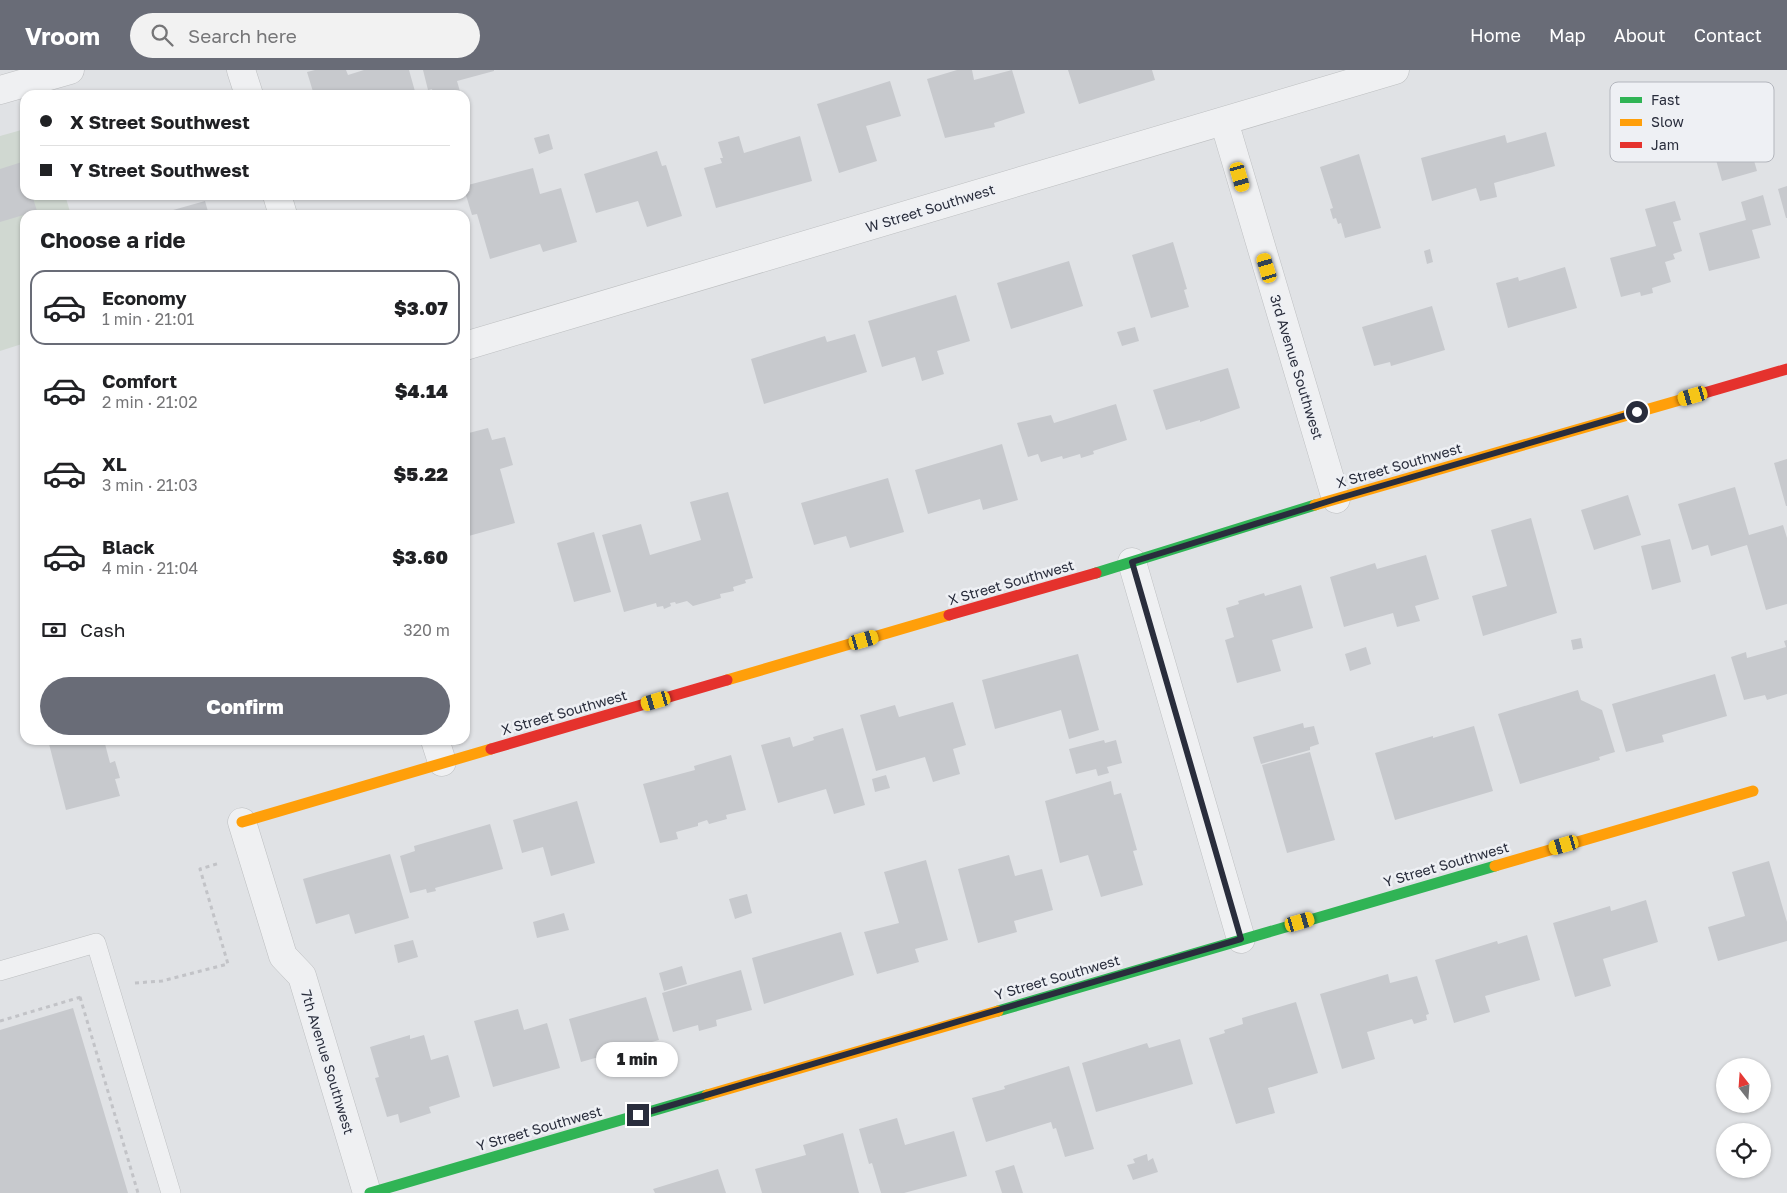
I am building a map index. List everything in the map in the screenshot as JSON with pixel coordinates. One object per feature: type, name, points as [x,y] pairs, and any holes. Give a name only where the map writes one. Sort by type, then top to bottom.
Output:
[{"type":"street","points":[[0,90],[70,70]]},
{"type":"street","points":[[241,70],[247,90]]},
{"type":"street","name":"W Street Southwest","points":[[470,345],[1395,70]]},
{"type":"street","name":"3rd Avenue Southwest","points":[[1224,120],[1336,499]]},
{"type":"street","name":"X Street Southwest","points":[[470,742],[1132,562],[1336,499],[1787,369]]},
{"type":"street","points":[[1132,562],[1241,939]]},
{"type":"street","name":"X Street Southwest","points":[[242,822],[438,751],[460,745]]},
{"type":"street","name":"Y Street Southwest","points":[[368,1193],[1753,791]]},
{"type":"street","name":"7th Avenue Southwest","points":[[242,822],[283,956],[302,976],[368,1193]]},
{"type":"lane","points":[[0,971],[96,943],[171,1193]]},
{"type":"path","points":[[127,984],[162,981],[228,964],[200,869],[220,863]]},
{"type":"path","points":[[0,1021],[86,995]]},
{"type":"path","points":[[80,997],[138,1193]]},
{"type":"shaded area","points":[[20,130],[20,200],[66,200],[70,210],[20,210],[20,345],[0,351],[0,136]]},
{"type":"building","points":[[315,70],[346,70],[348,75],[364,70],[409,70],[415,90],[312,90],[307,72]]},
{"type":"building","points":[[423,70],[494,70],[457,81],[460,90],[428,90]]},
{"type":"building","points":[[957,70],[972,70],[974,80],[1012,70],[1025,113],[994,123],[995,127],[945,138],[927,79]]},
{"type":"building","points":[[1068,70],[1152,70],[1155,80],[1079,104]]},
{"type":"building","points":[[890,81],[901,116],[866,126],[877,161],[839,173],[817,104]]},
{"type":"building","points":[[1546,132],[1555,166],[1494,183],[1497,197],[1480,201],[1476,188],[1432,201],[1421,158],[1505,135],[1507,143]]},
{"type":"building","points":[[549,134],[553,149],[539,154],[534,138]]},
{"type":"building","points":[[739,136],[744,153],[800,136],[812,181],[716,208],[704,168],[722,163],[720,158],[723,158],[718,142]]},
{"type":"building","points":[[657,151],[662,166],[666,165],[682,216],[647,227],[638,201],[596,213],[584,174]]},
{"type":"building","points":[[1359,154],[1381,228],[1345,238],[1341,223],[1338,224],[1336,218],[1333,219],[1330,209],[1333,208],[1320,167]]},
{"type":"building","points":[[1717,162],[1754,162],[1757,171],[1722,181]]},
{"type":"building","points":[[20,163],[20,200],[34,200],[37,210],[20,210],[20,216],[0,222],[0,169]]},
{"type":"building","points":[[533,168],[540,194],[561,188],[577,242],[543,252],[540,244],[490,259],[477,214],[472,215],[467,200],[470,200],[470,184]]},
{"type":"building","points":[[1787,186],[1787,218],[1786,218],[1778,189]]},
{"type":"building","points":[[1763,195],[1771,225],[1752,230],[1760,258],[1709,271],[1699,233],[1746,220],[1741,202]]},
{"type":"building","points":[[205,201],[208,210],[173,210]]},
{"type":"building","points":[[1675,201],[1681,220],[1673,222],[1682,251],[1673,254],[1675,259],[1665,262],[1671,282],[1652,288],[1653,293],[1641,296],[1640,292],[1621,297],[1610,258],[1656,246],[1645,209]]},
{"type":"building","points":[[1173,242],[1187,289],[1184,290],[1189,307],[1151,318],[1132,255]]},
{"type":"building","points":[[1430,249],[1433,262],[1427,264],[1424,251]]},
{"type":"building","points":[[1069,261],[1083,306],[1011,329],[997,283]]},
{"type":"building","points":[[1565,267],[1577,308],[1508,328],[1496,283],[1518,277],[1519,281]]},
{"type":"building","points":[[956,295],[970,341],[937,351],[944,374],[922,381],[915,357],[882,367],[868,321]]},
{"type":"building","points":[[1432,306],[1445,350],[1391,366],[1390,362],[1374,366],[1362,327]]},
{"type":"building","points":[[1135,327],[1139,341],[1122,346],[1117,332]]},
{"type":"building","points":[[855,334],[867,372],[764,404],[751,359],[825,336],[827,342]]},
{"type":"building","points":[[1228,368],[1240,408],[1200,422],[1200,420],[1166,430],[1153,390]]},
{"type":"building","points":[[1116,404],[1127,440],[1093,451],[1094,454],[1081,458],[1080,454],[1063,459],[1062,456],[1041,462],[1038,454],[1028,457],[1017,423],[1051,415],[1054,423]]},
{"type":"building","points":[[488,428],[492,440],[505,437],[513,465],[500,469],[515,523],[470,536],[470,433]]},
{"type":"building","points":[[1002,444],[1018,500],[983,510],[980,499],[928,514],[915,470]]},
{"type":"building","points":[[1787,459],[1787,506],[1786,506],[1774,463]]},
{"type":"building","points":[[888,478],[904,532],[850,548],[846,536],[814,545],[801,503]]},
{"type":"building","points":[[1735,487],[1749,535],[1783,525],[1787,538],[1787,604],[1766,610],[1747,545],[1711,556],[1708,545],[1692,550],[1678,504]]},
{"type":"building","points":[[728,492],[753,578],[745,580],[746,583],[733,587],[734,591],[720,594],[721,598],[693,606],[687,601],[676,604],[675,602],[670,603],[671,606],[664,609],[663,606],[657,607],[656,603],[624,612],[602,535],[641,524],[650,555],[701,540],[690,502]]},
{"type":"building","points":[[1628,495],[1641,535],[1594,550],[1581,510]]},
{"type":"building","points":[[1531,518],[1557,613],[1483,636],[1472,596],[1507,586],[1491,530]]},
{"type":"building","points":[[594,532],[611,592],[574,602],[557,543]]},
{"type":"building","points":[[1670,539],[1681,582],[1652,590],[1641,546]]},
{"type":"building","points":[[1426,555],[1439,599],[1415,606],[1420,621],[1397,627],[1393,613],[1344,627],[1330,577],[1375,563],[1377,569]]},
{"type":"building","points":[[1301,585],[1313,628],[1272,640],[1281,671],[1237,683],[1225,640],[1234,637],[1226,608],[1239,604],[1238,601],[1264,593],[1265,596]]},
{"type":"building","points":[[1581,638],[1583,648],[1573,650],[1571,640]]},
{"type":"building","points":[[1787,640],[1787,694],[1767,700],[1765,695],[1744,700],[1731,657],[1746,652],[1747,658],[1786,647],[1784,641]]},
{"type":"building","points":[[1366,647],[1371,664],[1350,671],[1345,654]]},
{"type":"building","points":[[1078,654],[1099,730],[1069,739],[1061,710],[995,729],[982,680]]},
{"type":"building","points":[[1715,674],[1727,716],[1662,735],[1664,742],[1626,752],[1612,704]]},
{"type":"building","points":[[1578,690],[1581,700],[1602,710],[1615,752],[1599,757],[1600,760],[1520,784],[1498,714]]},
{"type":"building","points":[[953,702],[966,745],[953,749],[960,774],[933,782],[925,757],[876,771],[860,715],[895,705],[899,717]]},
{"type":"building","points":[[1303,723],[1304,728],[1314,726],[1319,744],[1310,747],[1310,750],[1261,764],[1253,737]]},
{"type":"building","points":[[1474,726],[1493,791],[1395,820],[1375,753]]},
{"type":"building","points":[[843,728],[865,805],[834,814],[826,789],[778,803],[761,745],[790,737],[793,747],[814,740],[813,737]]},
{"type":"building","points":[[1104,740],[1105,743],[1116,740],[1122,763],[1107,767],[1109,773],[1098,776],[1096,769],[1076,774],[1069,749]]},
{"type":"building","points":[[49,745],[105,745],[110,763],[115,761],[120,778],[115,779],[120,796],[66,810]]},
{"type":"building","points":[[1310,752],[1335,840],[1287,853],[1262,765]]},
{"type":"building","points":[[731,755],[746,810],[726,815],[727,819],[709,824],[707,820],[698,823],[698,826],[676,832],[678,839],[660,843],[643,784],[695,770],[694,766]]},
{"type":"building","points":[[886,775],[890,788],[875,792],[872,779]]},
{"type":"building","points":[[1111,781],[1114,795],[1121,793],[1137,850],[1133,851],[1143,885],[1101,897],[1088,855],[1060,863],[1045,801]]},
{"type":"building","points":[[577,801],[595,863],[551,876],[543,847],[522,853],[513,820]]},
{"type":"building","points":[[490,824],[503,869],[435,888],[436,891],[427,893],[426,889],[410,893],[400,856],[415,851],[414,846]]},
{"type":"building","points":[[390,854],[409,918],[355,934],[349,914],[316,924],[303,879]]},
{"type":"building","points":[[1009,855],[1015,876],[1042,869],[1053,910],[1014,921],[1017,932],[978,943],[958,869]]},
{"type":"building","points":[[926,860],[948,940],[915,949],[919,962],[877,974],[864,932],[899,923],[884,872]]},
{"type":"building","points":[[1769,861],[1787,922],[1787,941],[1718,961],[1708,927],[1745,916],[1732,872]]},
{"type":"building","points":[[747,894],[752,913],[735,919],[729,899]]},
{"type":"building","points":[[1646,900],[1658,942],[1603,959],[1611,986],[1575,997],[1553,923],[1610,906],[1611,911]]},
{"type":"building","points":[[564,913],[569,930],[537,938],[533,922]]},
{"type":"building","points":[[841,932],[854,975],[764,1004],[752,958]]},
{"type":"building","points":[[1527,935],[1540,980],[1485,996],[1490,1012],[1454,1023],[1435,960],[1497,941],[1498,944]]},
{"type":"building","points":[[413,940],[418,957],[398,963],[394,945]]},
{"type":"building","points":[[682,966],[687,984],[664,991],[659,973]]},
{"type":"building","points":[[741,970],[752,1010],[716,1020],[717,1026],[699,1031],[698,1025],[673,1032],[662,993]]},
{"type":"building","points":[[1388,974],[1390,983],[1417,976],[1429,1014],[1426,1015],[1427,1020],[1414,1024],[1412,1019],[1367,1032],[1375,1059],[1342,1069],[1320,994]]},
{"type":"building","points":[[646,997],[659,1040],[581,1062],[569,1019]]},
{"type":"building","points":[[1296,1002],[1318,1073],[1268,1088],[1275,1113],[1236,1124],[1209,1038],[1225,1033],[1224,1030],[1243,1024],[1242,1018]]},
{"type":"building","points":[[73,1008],[128,1193],[0,1193],[0,1030]]},
{"type":"building","points":[[518,1009],[524,1030],[547,1023],[560,1068],[493,1087],[474,1021]]},
{"type":"building","points":[[410,1035],[410,1039],[424,1035],[431,1060],[448,1055],[460,1097],[429,1107],[431,1113],[400,1123],[398,1114],[387,1117],[375,1078],[379,1077],[370,1047]]},
{"type":"building","points":[[1180,1039],[1193,1084],[1096,1112],[1082,1063],[1147,1043],[1149,1048]]},
{"type":"building","points":[[1069,1066],[1094,1149],[1065,1157],[1056,1128],[1053,1129],[1051,1122],[986,1142],[972,1098],[1005,1089],[1004,1086]]},
{"type":"building","points":[[897,1118],[905,1145],[954,1131],[967,1176],[904,1193],[881,1193],[872,1163],[869,1164],[859,1129]]},
{"type":"building","points":[[843,1133],[859,1193],[762,1193],[755,1169],[806,1155],[803,1145]]},
{"type":"building","points":[[1147,1154],[1148,1161],[1153,1158],[1158,1172],[1133,1180],[1127,1165],[1135,1163],[1133,1159]]},
{"type":"building","points":[[1014,1165],[1023,1193],[1002,1193],[995,1171]]},
{"type":"building","points":[[718,1169],[726,1193],[655,1193],[653,1189]]},
{"type":"traffic: fast","points":[[1096,573],[1315,505]]},
{"type":"traffic: fast","points":[[998,1011],[1495,866]]},
{"type":"traffic: fast","points":[[370,1193],[707,1095]]},
{"type":"traffic: slow","points":[[1315,505],[1694,396]]},
{"type":"traffic: slow","points":[[727,680],[949,615]]},
{"type":"traffic: slow","points":[[242,822],[491,749]]},
{"type":"traffic: slow","points":[[1495,866],[1753,791]]},
{"type":"traffic: slow","points":[[707,1095],[998,1011]]},
{"type":"traffic: jam","points":[[1694,396],[1787,369]]},
{"type":"traffic: jam","points":[[949,615],[1096,573]]},
{"type":"traffic: jam","points":[[491,749],[727,680]]},
{"type":"route","points":[[638,1115],[1241,939],[1132,562],[1336,499],[1637,412]]}]
